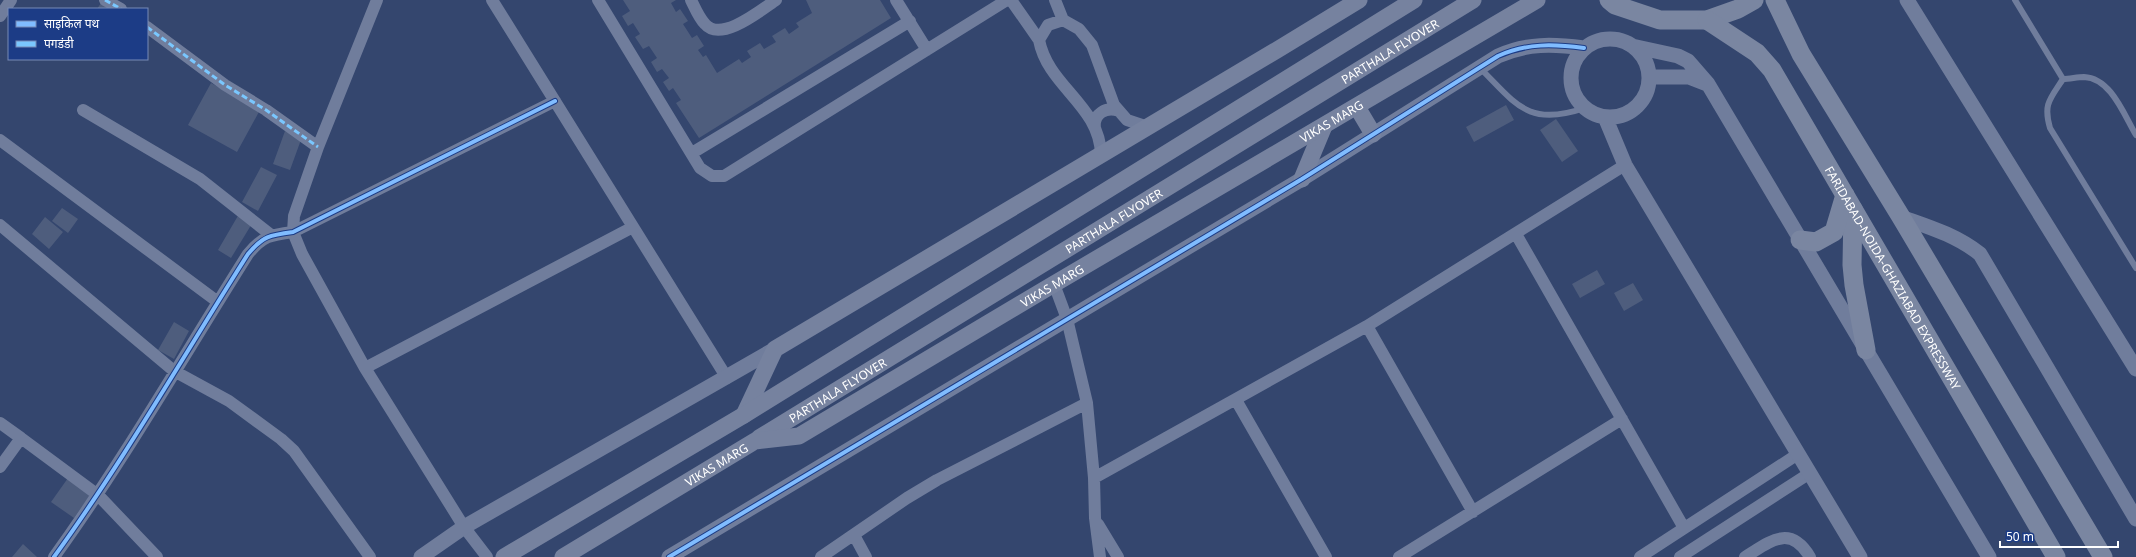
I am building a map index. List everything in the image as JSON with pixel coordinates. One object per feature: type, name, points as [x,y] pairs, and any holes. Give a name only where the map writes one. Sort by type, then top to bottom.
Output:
[{"type":"main road","points":[[744,414],[775,349],[1359,0]]},
{"type":"main road","points":[[504,557],[744,414],[1414,0]]},
{"type":"main road","name":"PARTHALA FLYOVER","points":[[755,441],[1473,0]]},
{"type":"main road","name":"VIKAS MARG","points":[[563,557],[755,441],[799,436],[1537,0]]},
{"type":"main road","points":[[1609,0],[1615,5],[1660,20],[1707,20],[1738,9],[1754,0]]},
{"type":"main road","points":[[1775,0],[1802,54],[1901,217],[2103,557]]},
{"type":"main road","name":"FARIDABAD-NOIDA-GHAZIABAD EXPRESSWAY","points":[[1707,20],[1757,53],[1772,70],[2056,557]]},
{"type":"main road","points":[[1357,107],[1373,134]]},
{"type":"main road","points":[[1302,179],[1324,126]]},
{"type":"main road","points":[[1800,240],[1816,242],[1834,232],[1849,202]]},
{"type":"main road","points":[[1849,202],[1854,285],[1866,350]]},
{"type":"street","points":[[0,16],[11,0]]},
{"type":"street","points":[[105,0],[119,8]]},
{"type":"street","points":[[378,0],[318,147],[294,216],[293,232],[302,254],[365,368],[464,527],[487,557]]},
{"type":"street","points":[[492,0],[727,378]]},
{"type":"street","points":[[598,0],[700,168],[712,176],[724,176],[1007,0]]},
{"type":"street","points":[[691,0],[705,25],[717,30],[731,28],[776,0]]},
{"type":"street","points":[[896,0],[927,50]]},
{"type":"street","points":[[1011,0],[1039,40],[1041,52],[1051,71],[1092,118],[1097,133],[1109,140],[1121,135],[1126,128],[1127,120]]},
{"type":"street","points":[[1055,0],[1063,20],[1079,29],[1092,45],[1114,105],[1127,120],[1148,127]]},
{"type":"street","points":[[1907,0],[2136,369]]},
{"type":"street","points":[[1039,40],[1048,25],[1063,20]]},
{"type":"street","points":[[692,153],[910,21]]},
{"type":"street","points":[[148,28],[225,85],[266,110],[318,147]]},
{"type":"street","points":[[1632,46],[1645,62],[1649,77],[1646,94],[1639,104],[1629,112],[1617,117],[1605,117],[1592,114],[1574,96],[1570,83],[1571,71],[1576,58],[1584,48],[1595,42],[1608,39],[1621,41],[1632,46],[1678,56],[1688,61],[1708,84],[1989,557]]},
{"type":"street","points":[[669,557],[1302,179],[1480,68],[1514,49],[1527,46],[1557,45],[1584,48]]},
{"type":"street","points":[[1649,77],[1689,77],[1708,84]]},
{"type":"street","points":[[54,557],[98,495],[248,254],[259,241],[271,235],[293,232],[555,101]]},
{"type":"street","points":[[1101,155],[1094,122],[1099,114],[1108,109],[1119,111]]},
{"type":"street","points":[[83,110],[200,179],[271,235]]},
{"type":"street","points":[[1605,117],[1625,165],[1860,557]]},
{"type":"street","points":[[0,140],[218,302]]},
{"type":"street","points":[[1094,478],[1367,326],[1625,165]]},
{"type":"street","points":[[1901,217],[1941,231],[1968,244],[1980,254],[2136,519]]},
{"type":"street","points":[[0,225],[174,371],[229,401],[290,447],[370,557]]},
{"type":"street","points":[[365,368],[633,227]]},
{"type":"street","points":[[1516,234],[1684,528]]},
{"type":"street","points":[[1054,284],[1067,319],[1087,403],[1094,478],[1095,518],[1100,557]]},
{"type":"street","points":[[1367,326],[1473,512]]},
{"type":"street","points":[[421,557],[464,527],[727,378],[775,349]]},
{"type":"street","points":[[1236,400],[1326,557]]},
{"type":"street","points":[[821,557],[907,498],[937,480],[1087,403]]},
{"type":"street","points":[[1399,557],[1622,420]]},
{"type":"street","points":[[0,423],[98,495],[157,557]]},
{"type":"street","points":[[0,467],[21,438]]},
{"type":"street","points":[[1640,557],[1798,454]]},
{"type":"street","points":[[1680,557],[1810,473]]},
{"type":"street","points":[[1095,518],[1118,557]]},
{"type":"street","points":[[854,535],[866,557]]},
{"type":"street","points":[[1745,557],[1769,542],[1784,537],[1795,539],[1810,557]]},
{"type":"lane","points":[[2015,0],[2063,79]]},
{"type":"lane","points":[[1480,68],[1521,109],[1536,115],[1557,116],[1585,108]]},
{"type":"lane","points":[[2063,79],[2085,77],[2098,80],[2108,88],[2136,134]]},
{"type":"lane","points":[[2063,79],[2046,105],[2050,128],[2136,268]]},
{"type":"building","points":[[623,0],[676,0],[671,3],[676,12],[680,9],[688,21],[683,24],[692,38],[697,35],[704,46],[698,50],[703,57],[706,55],[717,73],[739,59],[742,63],[751,57],[747,51],[760,43],[764,49],[776,42],[772,36],[785,28],[789,34],[799,27],[796,23],[812,13],[806,0],[880,0],[891,18],[699,138],[676,103],[681,100],[673,88],[669,91],[663,82],[669,78],[662,69],[657,72],[651,62],[657,58],[649,46],[643,49],[635,37],[640,34],[633,23],[628,26],[622,16],[630,11]]},
{"type":"building","points":[[101,3],[111,8],[98,8]]},
{"type":"building","points":[[211,83],[260,110],[237,152],[188,125]]},
{"type":"building","points":[[1506,105],[1514,120],[1474,142],[1466,127]]},
{"type":"building","points":[[1556,119],[1578,151],[1562,162],[1540,130]]},
{"type":"building","points":[[285,131],[302,137],[290,170],[273,164]]},
{"type":"building","points":[[261,167],[277,175],[258,211],[242,202]]},
{"type":"building","points":[[62,208],[78,219],[68,233],[52,221]]},
{"type":"building","points":[[239,214],[253,222],[231,258],[218,250]]},
{"type":"building","points":[[45,217],[63,232],[49,249],[32,234]]},
{"type":"building","points":[[1597,270],[1605,284],[1580,298],[1572,284]]},
{"type":"building","points":[[1633,283],[1643,300],[1624,311],[1614,293]]},
{"type":"building","points":[[174,322],[189,331],[174,359],[158,350]]},
{"type":"building","points":[[68,478],[91,494],[74,518],[51,502]]},
{"type":"building","points":[[23,544],[37,557],[12,557]]},
{"type":"marked path","points":[[105,0],[119,8]]},
{"type":"marked path","points":[[148,28],[225,85],[266,110],[318,147]]},
{"type":"cycle path","points":[[669,557],[1302,179],[1498,56],[1519,49],[1540,46],[1551,45],[1584,48]]},
{"type":"cycle path","points":[[54,557],[105,483],[248,254],[258,243],[268,237],[293,232],[555,101]]}]
